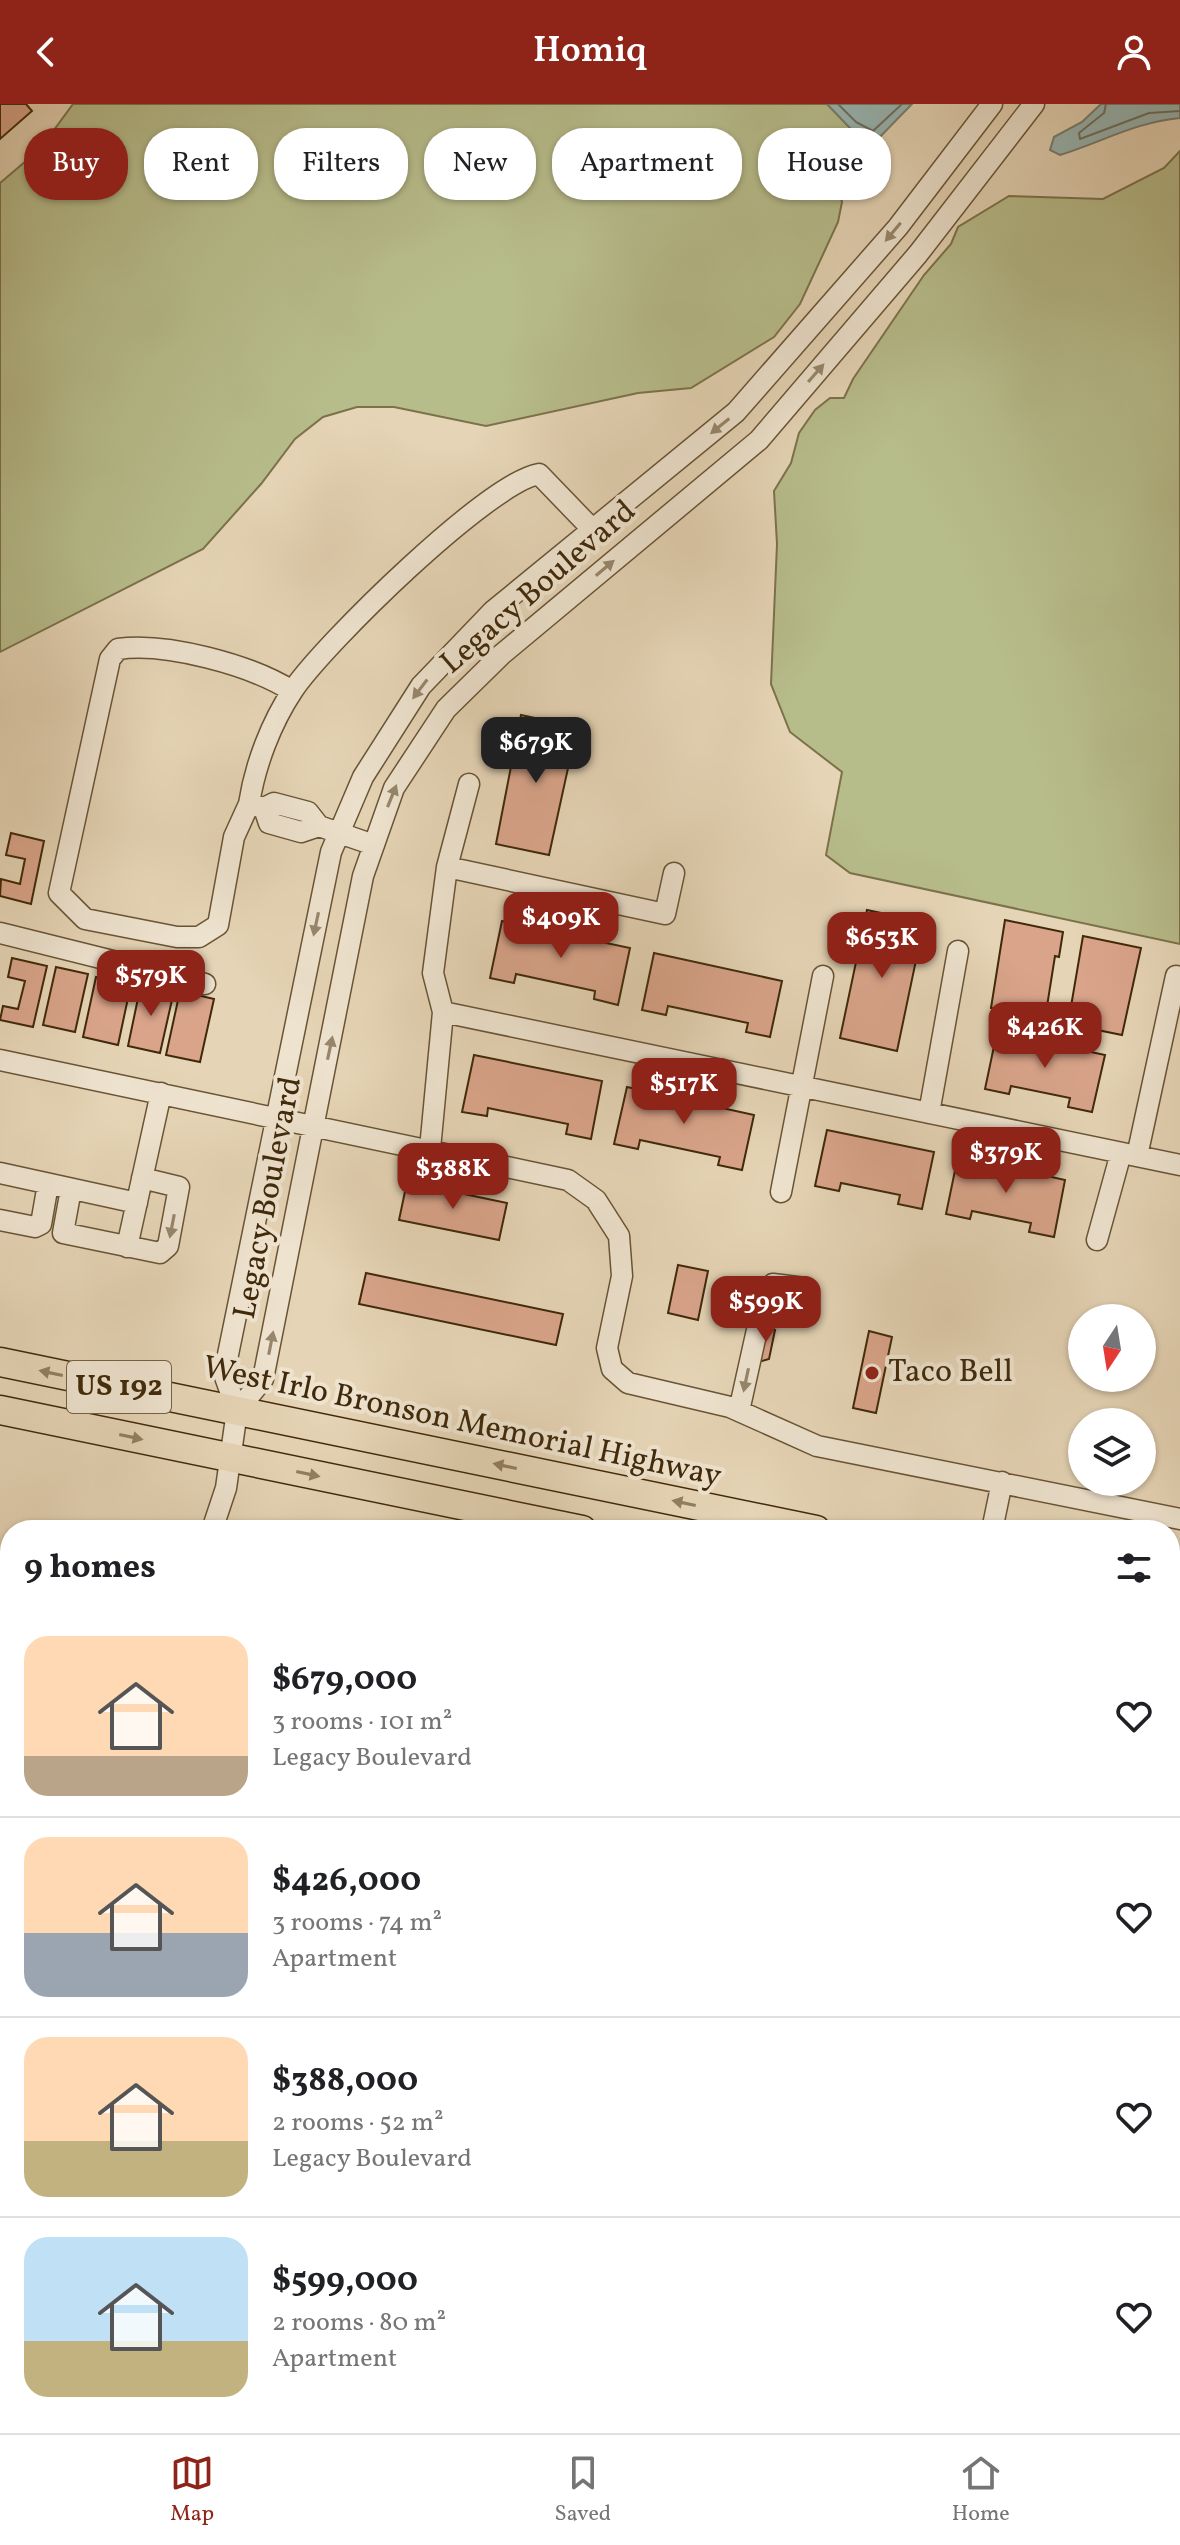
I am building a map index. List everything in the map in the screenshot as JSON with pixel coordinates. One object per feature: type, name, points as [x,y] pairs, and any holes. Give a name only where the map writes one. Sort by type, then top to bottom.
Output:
[{"type":"highway","name":"West Irlo Bronson Memorial Highway","points":[[0,1362],[767,1520]]},
{"type":"highway","name":"US 192","points":[[0,1410],[533,1520]]},
{"type":"street","name":"Legacy Boulevard","points":[[237,1411],[224,1374],[331,852],[363,777],[421,686],[493,611],[736,412],[898,227],[992,104]]},
{"type":"street","name":"Legacy Boulevard","points":[[237,1411],[263,1379],[363,876],[394,788],[446,709],[501,655],[759,440],[918,254],[1034,104]]},
{"type":"street","points":[[292,691],[268,676],[145,645],[118,649],[110,659],[59,893],[85,919],[128,928],[177,937],[199,937],[218,925],[234,837],[256,806],[254,770],[292,691],[366,607],[508,485],[539,474],[593,530]]},
{"type":"street","points":[[430,1149],[443,1012],[433,973],[447,867],[469,784]]},
{"type":"street","points":[[256,806],[274,803],[308,812],[319,826],[374,845]]},
{"type":"street","points":[[447,867],[665,914],[674,873]]},
{"type":"street","points":[[121,962],[128,928]]},
{"type":"street","points":[[0,933],[205,984]]},
{"type":"street","points":[[929,1113],[958,951]]},
{"type":"street","points":[[781,1192],[804,1087],[823,976]]},
{"type":"street","points":[[1097,1240],[1129,1155],[1176,976]]},
{"type":"street","points":[[443,1012],[1180,1165]]},
{"type":"street","points":[[0,1060],[553,1174],[568,1180],[596,1200],[614,1225],[623,1251],[622,1276],[607,1348],[612,1369],[628,1383],[739,1411],[817,1446],[1180,1519]]},
{"type":"street","points":[[127,1247],[161,1093]]},
{"type":"street","points":[[0,1173],[137,1203]]},
{"type":"street","points":[[71,1189],[63,1233],[160,1253],[168,1246],[179,1187],[142,1178]]},
{"type":"street","points":[[0,1220],[35,1227],[41,1224],[48,1184]]},
{"type":"street","points":[[739,1411],[765,1294],[773,1284],[805,1288]]},
{"type":"street","points":[[215,1520],[232,1458],[237,1411]]},
{"type":"street","points":[[994,1520],[1002,1482]]},
{"type":"green space","points":[[73,104],[827,104],[850,128],[758,128],[758,200],[842,202],[838,222],[800,304],[774,337],[691,388],[638,393],[486,426],[394,407],[357,407],[323,417],[295,439],[261,484],[203,549],[0,652],[0,183],[24,163],[24,200],[128,200],[128,128],[55,128]]},
{"type":"green space","points":[[1180,151],[1180,944],[850,873],[826,855],[842,772],[790,732],[771,684],[777,544],[774,491],[791,463],[799,433],[815,410],[830,398],[844,398],[853,379],[924,275],[951,244],[958,227],[1009,196],[1103,199],[1164,168]]},
{"type":"water","points":[[827,104],[912,104],[889,128],[850,128]]},
{"type":"water","points":[[1101,104],[1180,104],[1180,118],[1134,128],[1060,155],[1050,150],[1054,137],[1082,122]]},
{"type":"building","points":[[0,104],[26,104],[32,111],[0,139]]},
{"type":"building","points":[[521,715],[577,727],[549,855],[496,844]]},
{"type":"building","points":[[11,833],[44,841],[31,904],[0,896],[1,879],[20,884],[25,859],[6,855]]},
{"type":"building","points":[[867,910],[924,922],[897,1051],[840,1038]]},
{"type":"building","points":[[1005,920],[1063,932],[1059,957],[1055,956],[1045,1019],[991,1008]]},
{"type":"building","points":[[502,921],[630,948],[618,1005],[594,999],[595,991],[516,974],[514,983],[490,978]]},
{"type":"building","points":[[1083,936],[1141,948],[1122,1035],[1068,1024]]},
{"type":"building","points":[[654,953],[782,981],[770,1037],[746,1032],[748,1023],[668,1006],[666,1015],[642,1010]]},
{"type":"building","points":[[12,958],[47,966],[33,1027],[0,1020],[3,1006],[18,1009],[25,981],[8,977]]},
{"type":"building","points":[[56,967],[88,974],[75,1032],[43,1025]]},
{"type":"building","points":[[96,977],[131,984],[118,1045],[83,1037]]},
{"type":"building","points":[[141,984],[174,991],[160,1053],[128,1046]]},
{"type":"building","points":[[180,991],[214,999],[200,1062],[166,1055]]},
{"type":"building","points":[[997,1032],[1105,1055],[1092,1112],[1068,1107],[1070,1098],[1011,1086],[1009,1094],[985,1089]]},
{"type":"building","points":[[474,1055],[602,1081],[591,1139],[566,1134],[568,1124],[488,1108],[487,1116],[462,1112]]},
{"type":"building","points":[[627,1087],[754,1115],[742,1170],[718,1165],[720,1157],[640,1140],[638,1149],[614,1144]]},
{"type":"building","points":[[827,1130],[934,1152],[922,1209],[898,1204],[900,1195],[841,1183],[839,1191],[815,1186]]},
{"type":"building","points":[[958,1156],[1065,1180],[1054,1237],[1029,1232],[1031,1223],[972,1211],[970,1219],[946,1214]]},
{"type":"building","points":[[407,1182],[507,1203],[499,1240],[399,1220]]},
{"type":"building","points":[[678,1265],[708,1271],[698,1320],[668,1313]]},
{"type":"building","points":[[366,1273],[563,1314],[556,1345],[359,1304]]},
{"type":"building","points":[[762,1328],[775,1330],[769,1359],[762,1361],[758,1359]]},
{"type":"building","name":"Taco Bell","points":[[869,1331],[892,1337],[876,1413],[853,1408]]},
{"type":"place","name":"Taco Bell","points":[[872,1373]]}]
